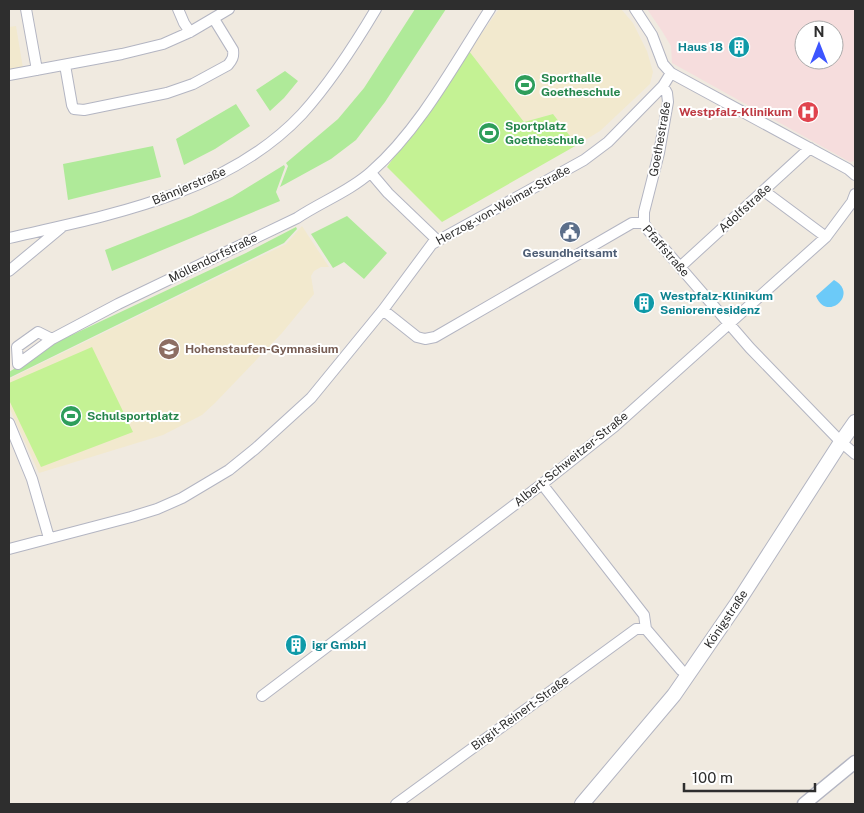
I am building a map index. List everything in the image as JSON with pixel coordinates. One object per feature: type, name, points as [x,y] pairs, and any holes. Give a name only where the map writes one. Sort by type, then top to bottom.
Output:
[{"type":"main road","name":"Königstraße","points":[[582,804],[688,676],[855,422]]},
{"type":"street","points":[[26,9],[37,70]]},
{"type":"street","points":[[178,9],[190,32]]},
{"type":"street","points":[[9,75],[146,49],[163,44],[190,32],[229,9]]},
{"type":"street","name":"Bännjerstraße","points":[[9,271],[64,225],[108,215],[178,192],[230,169],[253,155],[301,115],[354,46],[376,9]]},
{"type":"street","name":"Möllendorfstraße","points":[[52,339],[118,304],[297,218],[371,172],[410,130],[490,9]]},
{"type":"street","points":[[635,9],[652,35],[663,64],[671,73],[852,172]]},
{"type":"street","points":[[65,65],[74,109],[84,110],[167,93],[192,84],[228,65],[232,60],[234,56],[233,50],[214,19]]},
{"type":"street","name":"Goethestraße","points":[[644,223],[644,212],[659,153],[668,102],[667,93],[663,86],[671,73]]},
{"type":"street","name":"Herzog-von-Weimar-Straße","points":[[9,549],[131,518],[182,498],[229,470],[256,449],[311,398],[383,310],[428,247],[437,240],[584,160],[608,142],[663,86]]},
{"type":"street","name":"Adolfstraße","points":[[680,267],[810,148]]},
{"type":"street","points":[[371,172],[388,193],[437,240]]},
{"type":"street","points":[[764,191],[826,236]]},
{"type":"street","name":"Albert-Schweitzer-Straße","points":[[262,696],[542,484],[615,426],[826,236],[852,202],[855,194]]},
{"type":"street","name":"Pfaffstraße","points":[[383,310],[417,337],[425,340],[434,337],[632,223],[644,223],[750,348],[841,442],[855,454]]},
{"type":"street","points":[[9,238],[64,225]]},
{"type":"street","points":[[9,423],[32,479],[49,538]]},
{"type":"street","points":[[542,484],[644,615],[646,629],[688,676]]},
{"type":"street","name":"Birgit-Reinert-Straße","points":[[396,804],[636,629],[646,629]]},
{"type":"street","points":[[804,804],[855,762]]},
{"type":"shaded area","points":[[499,9],[621,9],[633,23],[647,51],[653,72],[650,84],[600,131],[577,145],[553,114],[524,122],[469,51]]},
{"type":"shaded area","name":"Westpfalz-Klinikum","points":[[647,9],[855,9],[855,161],[850,162],[672,63],[671,46]]},
{"type":"shaded area","points":[[16,26],[23,68],[9,70],[9,27]]},
{"type":"shaded area","name":"Hohenstaufen-Gymnasium","points":[[302,226],[329,267],[321,267],[314,271],[311,276],[314,294],[282,333],[215,403],[202,415],[163,435],[39,473],[9,407],[9,379],[286,244]]},
{"type":"green space","points":[[415,9],[446,9],[385,102],[356,140],[331,159],[280,187],[288,166],[286,163],[338,119],[364,88]]},
{"type":"green space","name":"Sportplatz Goetheschule","points":[[469,51],[524,122],[553,114],[577,145],[442,222],[387,167]]},
{"type":"green space","points":[[285,71],[298,81],[270,111],[256,90]]},
{"type":"green space","points":[[236,104],[250,126],[215,149],[184,165],[176,139]]},
{"type":"green space","points":[[153,146],[161,177],[68,200],[63,164]]},
{"type":"green space","points":[[284,165],[285,167],[276,192],[280,201],[112,271],[105,250],[191,216],[232,197]]},
{"type":"green space","points":[[347,216],[387,253],[364,279],[344,262],[333,268],[311,234]]},
{"type":"green space","points":[[296,227],[297,229],[284,243],[9,378],[9,372],[59,341],[246,253]]},
{"type":"green space","name":"Schulsportplatz","points":[[92,347],[133,432],[41,467],[9,400],[9,383]]},
{"type":"water","points":[[834,280],[841,286],[844,292],[838,303],[827,307],[821,304],[816,296]]},
{"type":"place","name":"Haus 18","points":[[739,47]]},
{"type":"place","name":"Sporthalle Goetheschule","points":[[525,85]]},
{"type":"place","name":"Westpfalz-Klinikum","points":[[808,112]]},
{"type":"place","name":"Sportplatz Goetheschule","points":[[489,133]]},
{"type":"place","name":"Gesundheitsamt","points":[[570,232]]},
{"type":"place","name":"Westpfalz-Klinikum Seniorenresidenz","points":[[644,303]]},
{"type":"place","name":"Hohenstaufen-Gymnasium","points":[[169,349]]},
{"type":"place","name":"Schulsportplatz","points":[[71,416]]},
{"type":"place","name":"igr GmbH","points":[[296,645]]}]
